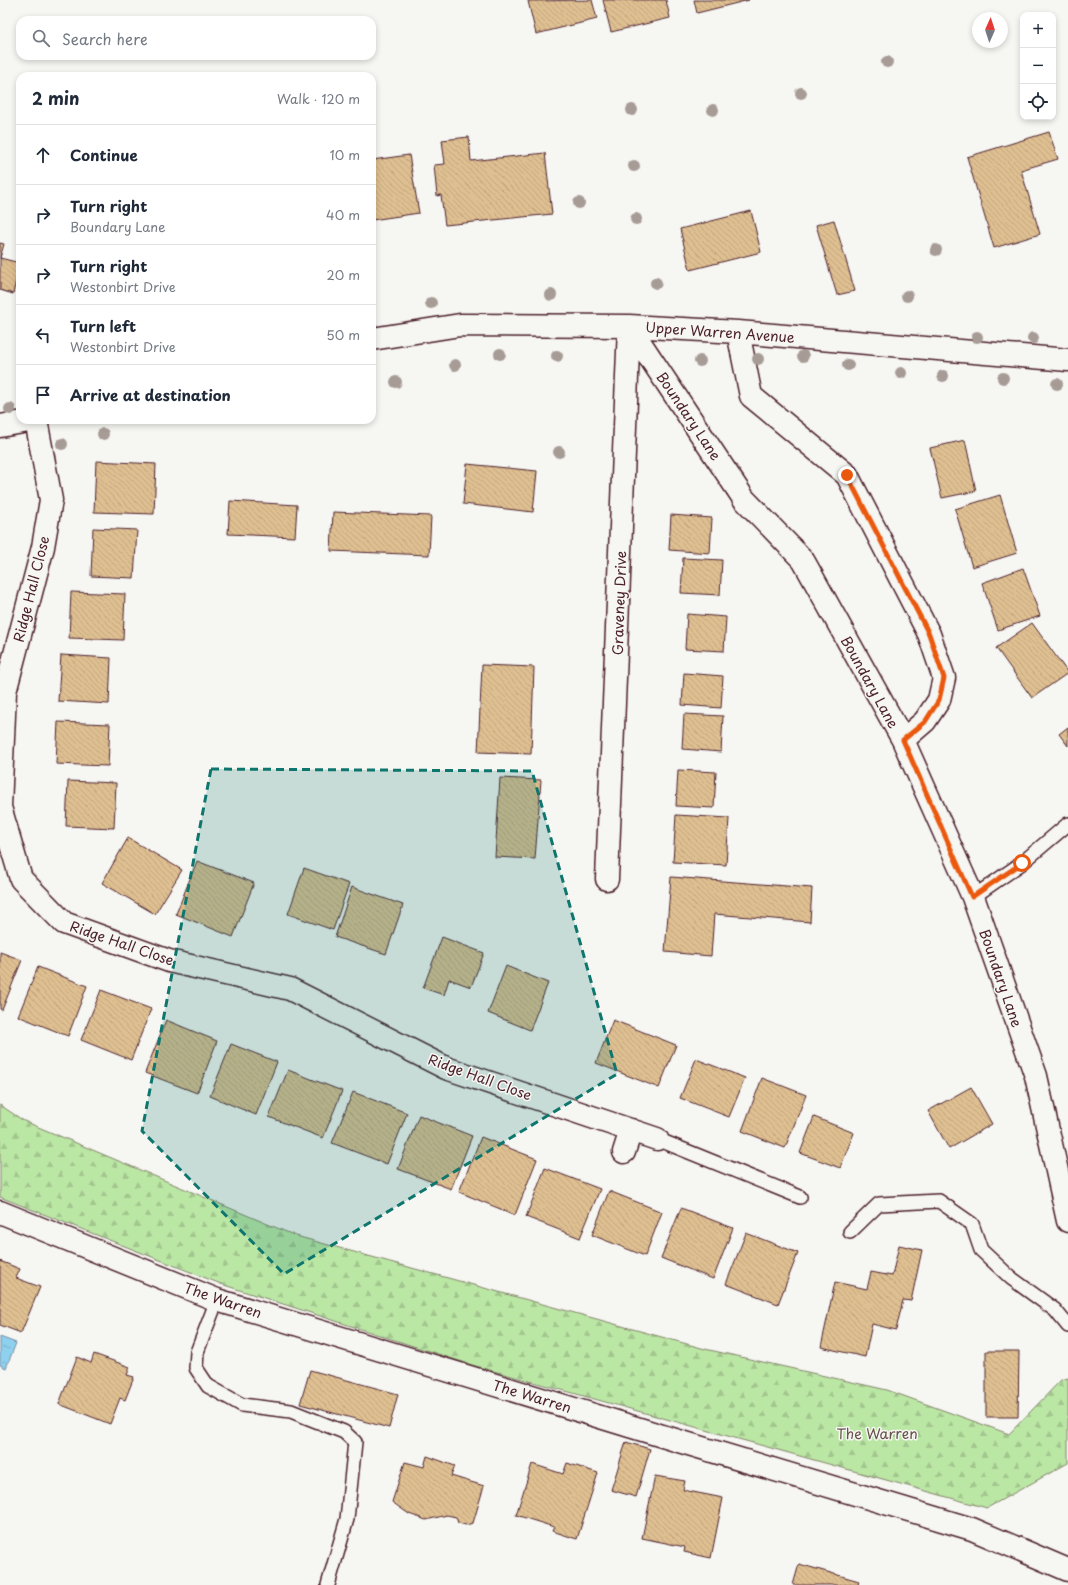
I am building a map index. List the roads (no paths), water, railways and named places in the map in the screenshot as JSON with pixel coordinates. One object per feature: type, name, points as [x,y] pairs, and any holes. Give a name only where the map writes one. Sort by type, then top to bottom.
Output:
[{"type":"street","name":"Upper Warren Avenue","points":[[376,338],[460,324],[629,326],[738,332],[1068,360]]},
{"type":"street","name":"Boundary Lane","points":[[629,326],[744,499],[803,560],[903,740],[972,897],[1036,1076],[1068,1221]]},
{"type":"street","name":"Graveney Drive","points":[[607,879],[629,326]]},
{"type":"street","points":[[738,332],[751,396],[847,475],[929,634],[944,678],[939,700],[925,722],[903,740]]},
{"type":"street","points":[[0,426],[16,423]]},
{"type":"street","name":"Ridge Hall Close","points":[[37,424],[50,500],[43,547],[5,692],[0,807],[21,879],[64,923],[169,961],[290,989],[446,1068],[657,1138]]},
{"type":"street","points":[[624,1152],[631,1130]]},
{"type":"street","name":"The Warren","points":[[0,1212],[217,1300],[674,1440],[972,1529],[1068,1570]]},
{"type":"lane","points":[[972,897],[1022,863],[1068,824]]},
{"type":"lane","name":"Ridge Hall Close","points":[[657,1138],[800,1197]]},
{"type":"lane","points":[[850,1232],[879,1204],[939,1201],[972,1224],[981,1250],[1011,1278],[1055,1310],[1068,1326]]},
{"type":"lane","points":[[217,1300],[197,1352],[196,1368],[208,1386],[242,1404],[291,1411],[344,1432],[355,1442],[347,1519],[328,1585]]},
{"type":"water","points":[[0,1337],[16,1343],[6,1368],[0,1365]]}]
